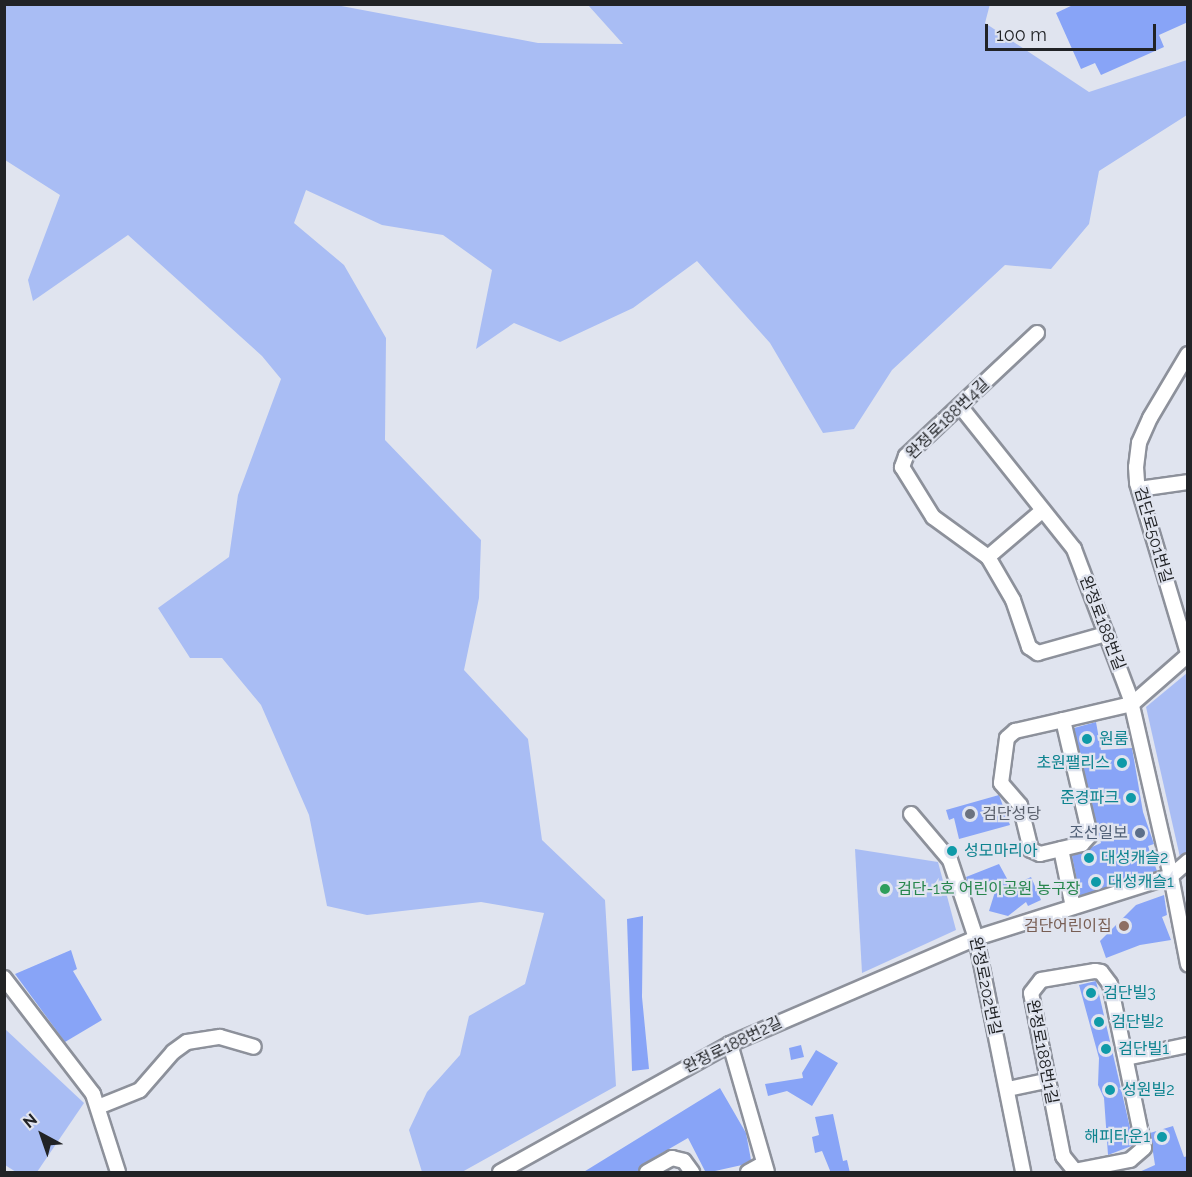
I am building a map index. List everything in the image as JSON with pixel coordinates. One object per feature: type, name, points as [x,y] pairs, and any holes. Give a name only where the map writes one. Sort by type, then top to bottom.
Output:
[{"type":"street","name":"완정로188번4길","points":[[1037,333],[906,456],[902,467],[933,517],[988,557],[1013,600],[1029,647],[1038,652],[1106,634]]},
{"type":"street","name":"검단로501번길","points":[[1188,354],[1139,443],[1139,489],[1188,654]]},
{"type":"street","name":"완정로188번길","points":[[960,406],[1074,549],[1132,704],[1172,876],[1188,964]]},
{"type":"street","points":[[1139,489],[1188,482]]},
{"type":"street","points":[[988,557],[1043,510]]},
{"type":"street","points":[[1063,720],[1090,835],[1082,844],[1040,854],[1031,850],[1020,805],[1001,783],[1006,738],[1015,731],[1132,704],[1188,654]]},
{"type":"street","name":"완정로202번길","points":[[911,814],[950,860],[976,938],[1023,1173]]},
{"type":"street","points":[[1061,849],[1073,907]]},
{"type":"street","points":[[976,938],[1172,876],[1188,861]]},
{"type":"street","name":"완정로188번2길","points":[[500,1173],[730,1044],[976,938]]},
{"type":"street","name":"완정로188번1길","points":[[1101,972],[1110,984],[1144,1148],[1130,1160],[1107,1169],[1070,1169],[1063,1156],[1047,1081],[1031,993],[1041,980],[1101,972]]},
{"type":"street","points":[[4,978],[93,1094],[118,1173]]},
{"type":"street","points":[[98,1107],[140,1090],[173,1052],[187,1042],[220,1037],[254,1047]]},
{"type":"street","points":[[730,1044],[765,1168],[748,1173]]},
{"type":"street","points":[[1126,1058],[1188,1046]]},
{"type":"street","points":[[1008,1089],[1047,1081]]},
{"type":"street","points":[[647,1173],[672,1158],[684,1161],[692,1173]]},
{"type":"shaded area","points":[[990,4],[985,23],[1089,92],[1187,60],[1187,115],[1099,171],[1089,224],[1051,269],[1005,265],[892,370],[854,429],[823,433],[770,343],[697,261],[633,308],[560,342],[514,323],[476,349],[492,270],[443,235],[382,225],[306,190],[294,223],[344,265],[386,338],[385,440],[481,540],[479,598],[464,670],[528,739],[542,840],[605,900],[616,1086],[462,1172],[422,1172],[409,1130],[427,1092],[460,1055],[469,1016],[525,984],[544,913],[481,902],[367,915],[327,906],[309,815],[261,705],[222,658],[190,658],[158,608],[229,557],[238,495],[281,379],[262,356],[128,235],[33,301],[28,280],[60,195],[5,160],[5,5],[336,5],[538,43],[623,44],[588,5]]},
{"type":"shaded area","points":[[1187,673],[1188,860],[1182,866],[1146,707]]},
{"type":"shaded area","points":[[855,849],[938,862],[956,930],[862,973]]},
{"type":"shaded area","points":[[4,1028],[84,1103],[37,1172],[16,1172],[5,1165]]},
{"type":"building","points":[[1075,4],[1188,4],[1188,22],[1159,35],[1164,47],[1101,75],[1095,63],[1081,69],[1056,13]]},
{"type":"building","points":[[1096,722],[1101,750],[1132,748],[1143,812],[1154,844],[1148,846],[1157,871],[1080,896],[1072,856],[1101,843],[1074,728]]},
{"type":"building","points":[[999,795],[1010,825],[959,839],[954,818],[949,820],[946,810]]},
{"type":"building","points":[[999,864],[1011,886],[1031,877],[1041,900],[1028,906],[1026,902],[1008,916],[989,911],[999,879],[971,890],[966,877]]},
{"type":"building","points":[[1164,895],[1167,915],[1162,917],[1171,940],[1140,945],[1106,958],[1100,941],[1136,905]]},
{"type":"building","points":[[643,916],[642,997],[649,1069],[632,1071],[627,919]]},
{"type":"building","points":[[71,950],[77,969],[73,971],[102,1020],[65,1042],[15,974]]},
{"type":"building","points":[[1096,981],[1134,1145],[1108,1155],[1104,1098],[1098,1085],[1099,1058],[1079,985]]},
{"type":"building","points":[[801,1045],[804,1057],[791,1060],[789,1048]]},
{"type":"building","points":[[816,1050],[838,1063],[812,1106],[787,1091],[768,1096],[765,1084],[803,1078],[802,1073]]},
{"type":"building","points":[[720,1088],[746,1133],[751,1160],[742,1165],[706,1173],[688,1138],[643,1164],[638,1173],[582,1173]]},
{"type":"building","points":[[833,1114],[843,1161],[847,1160],[850,1173],[831,1173],[822,1151],[815,1153],[812,1137],[819,1135],[815,1117]]},
{"type":"building","points":[[1173,1126],[1184,1157],[1188,1156],[1188,1171],[1137,1173],[1155,1165],[1150,1133]]},
{"type":"place","name":"원룸","points":[[1087,739]]},
{"type":"place","name":"초원팰리스","points":[[1122,763]]},
{"type":"place","name":"준경파크","points":[[1131,798]]},
{"type":"place","name":"검단성당","points":[[970,814]]},
{"type":"place","name":"조선일보","points":[[1140,833]]},
{"type":"place","name":"성모마리아","points":[[952,851]]},
{"type":"place","name":"대성캐슬2","points":[[1089,858]]},
{"type":"place","name":"대성캐슬1","points":[[1096,882]]},
{"type":"place","name":"검단-1호 어린이공원 농구장","points":[[885,889]]},
{"type":"place","name":"검단어린이집","points":[[1124,926]]},
{"type":"place","name":"검단빌3","points":[[1091,993]]},
{"type":"place","name":"검단빌2","points":[[1099,1022]]},
{"type":"place","name":"검단빌1","points":[[1106,1049]]},
{"type":"place","name":"성원빌2","points":[[1110,1090]]},
{"type":"place","name":"해피타운1","points":[[1162,1137]]}]
